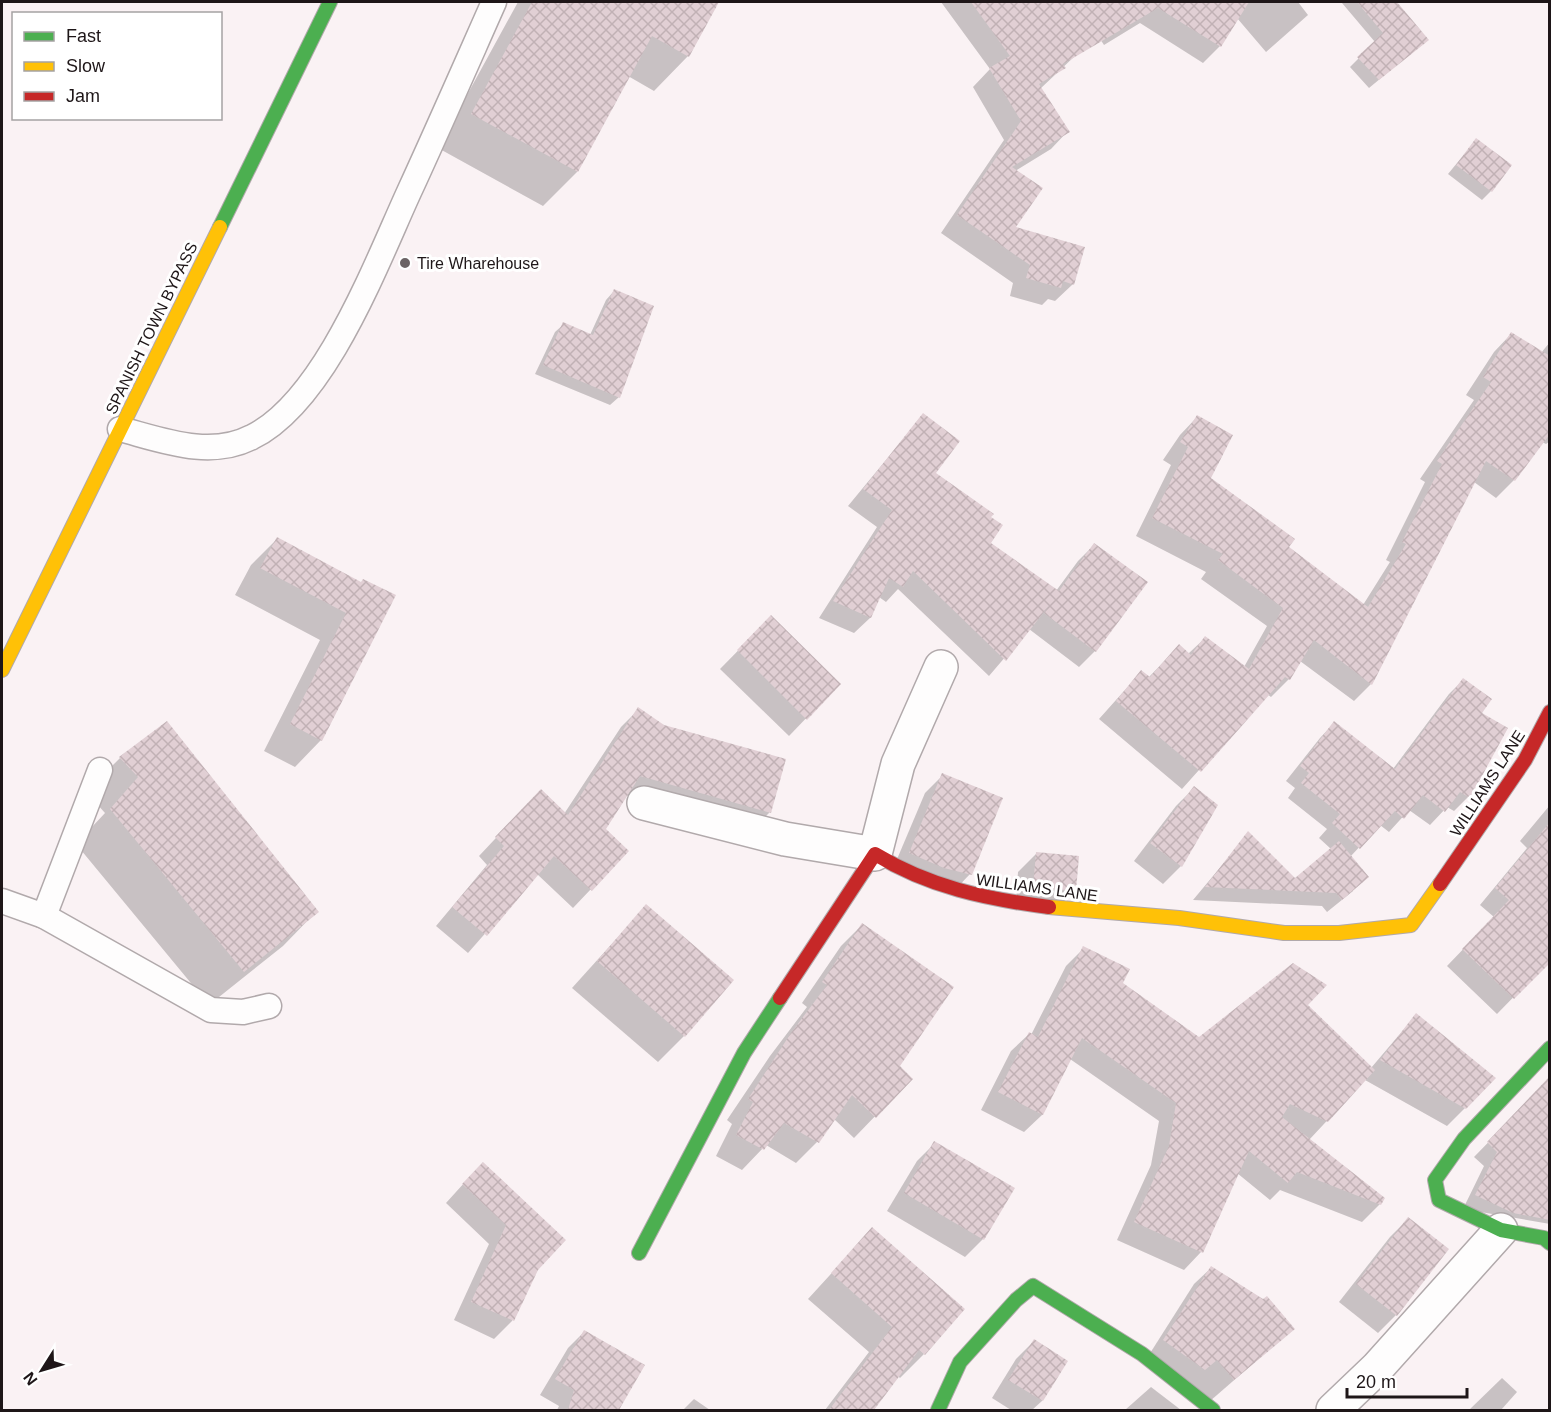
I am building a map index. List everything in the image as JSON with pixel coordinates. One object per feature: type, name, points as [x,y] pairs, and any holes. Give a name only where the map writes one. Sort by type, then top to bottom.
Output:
[{"type":"street","name":"SPANISH TOWN BYPASS","points":[[2,670],[330,2]]},
{"type":"street","points":[[639,1253],[744,1053],[876,854],[898,764],[941,667]]},
{"type":"street","name":"WILLIAMS LANE","points":[[876,854],[890,865],[955,891],[1082,912],[1168,917],[1267,932],[1351,934],[1411,925],[1525,760],[1550,712]]},
{"type":"street","points":[[644,802],[785,839],[876,854]]},
{"type":"street","points":[[1550,1048],[1464,1139],[1435,1180],[1439,1200],[1501,1230],[1544,1238],[1550,1243]]},
{"type":"street","points":[[1333,1410],[1377,1368],[1501,1230]]},
{"type":"street","points":[[938,1410],[960,1362],[1016,1300],[1033,1286],[1142,1354],[1213,1410]]},
{"type":"lane","points":[[120,429],[196,448],[219,446],[251,438],[279,421],[304,392],[346,327],[494,2]]},
{"type":"lane","points":[[44,916],[100,770]]},
{"type":"lane","points":[[2,901],[44,916],[211,1010],[243,1012],[269,1006]]},
{"type":"building","points":[[532,2],[719,2],[689,57],[652,36],[578,172],[471,114]]},
{"type":"building","points":[[971,2],[1249,2],[1221,47],[1158,8],[1063,64],[1066,68],[1039,84],[1070,132],[1012,167],[1043,188],[1016,227],[1085,247],[1074,285],[1063,281],[1061,288],[1026,278],[1030,265],[957,215],[1021,121],[989,68],[1010,56]]},
{"type":"building","points":[[1357,2],[1397,2],[1429,40],[1379,80],[1357,57],[1383,33]]},
{"type":"building","points":[[1476,138],[1512,165],[1492,192],[1456,165]]},
{"type":"building","points":[[614,289],[654,306],[620,398],[543,365],[563,322],[593,335]]},
{"type":"building","points":[[1511,332],[1550,356],[1550,434],[1515,481],[1486,461],[1372,685],[1314,640],[1290,680],[1285,677],[1201,772],[1116,701],[1141,670],[1150,677],[1179,644],[1191,655],[1205,636],[1249,669],[1283,608],[1218,560],[1223,554],[1152,518],[1188,447],[1180,442],[1197,415],[1233,435],[1211,478],[1295,539],[1289,547],[1368,607],[1406,544],[1402,542],[1442,464],[1437,461],[1491,382],[1483,377]]},
{"type":"building","points":[[923,413],[960,441],[936,473],[994,514],[991,517],[1003,525],[991,543],[1059,591],[1094,543],[1148,582],[1096,652],[1044,613],[1050,604],[1006,661],[913,571],[903,587],[889,578],[871,618],[833,601],[892,510],[863,489]]},
{"type":"building","points":[[277,537],[361,582],[363,579],[396,595],[322,741],[290,724],[346,613],[260,568]]},
{"type":"building","points":[[771,615],[841,684],[807,720],[737,650]]},
{"type":"building","points":[[1463,678],[1492,699],[1482,713],[1508,728],[1470,798],[1460,792],[1445,812],[1423,795],[1404,819],[1395,811],[1360,849],[1332,823],[1340,814],[1301,783],[1309,773],[1300,766],[1334,721],[1395,769]]},
{"type":"building","points":[[638,707],[664,725],[786,759],[771,813],[640,776],[606,829],[629,851],[592,891],[554,856],[487,936],[452,907],[504,846],[495,837],[541,789],[568,815]]},
{"type":"building","points":[[167,721],[319,912],[244,972],[110,809],[138,777],[119,757]]},
{"type":"building","points":[[942,773],[1003,798],[972,875],[944,868],[909,853]]},
{"type":"building","points":[[1194,786],[1218,805],[1182,867],[1150,843]]},
{"type":"building","points":[[1550,822],[1550,963],[1514,999],[1462,949],[1509,900],[1495,888]]},
{"type":"building","points":[[1248,831],[1295,878],[1339,841],[1369,877],[1342,900],[1336,893],[1205,887]]},
{"type":"building","points":[[1036,852],[1079,856],[1076,891],[1033,887]]},
{"type":"building","points":[[646,904],[734,980],[685,1037],[597,961]]},
{"type":"building","points":[[862,923],[954,987],[900,1066],[913,1079],[876,1118],[852,1095],[819,1143],[784,1123],[764,1150],[736,1135],[753,1102],[748,1099],[791,1033],[827,985],[822,982]]},
{"type":"building","points":[[1083,946],[1130,969],[1123,983],[1199,1037],[1293,963],[1327,985],[1308,1005],[1375,1070],[1328,1122],[1290,1104],[1282,1117],[1385,1198],[1381,1205],[1297,1172],[1288,1183],[1249,1151],[1203,1253],[1134,1222],[1169,1146],[1176,1103],[1082,1038],[1043,1115],[998,1092],[1029,1032],[1038,1037]]},
{"type":"building","points":[[1416,1013],[1496,1078],[1466,1109],[1380,1060]]},
{"type":"building","points":[[1550,1076],[1550,1220],[1513,1213],[1475,1195],[1497,1152],[1487,1142]]},
{"type":"building","points":[[934,1141],[1015,1188],[984,1240],[904,1193]]},
{"type":"building","points":[[483,1162],[566,1240],[538,1270],[514,1321],[471,1302],[506,1225],[462,1184]]},
{"type":"building","points":[[1408,1217],[1449,1249],[1397,1316],[1356,1284]]},
{"type":"building","points":[[872,1227],[965,1309],[925,1355],[919,1350],[874,1410],[829,1410],[892,1327],[831,1273]]},
{"type":"building","points":[[1211,1266],[1263,1299],[1267,1296],[1295,1329],[1234,1380],[1217,1360],[1205,1370],[1163,1340]]},
{"type":"building","points":[[584,1330],[645,1365],[619,1410],[568,1410],[574,1390],[555,1379]]},
{"type":"building","points":[[1034,1339],[1068,1361],[1043,1401],[1008,1380]]},
{"type":"traffic: fast","points":[[220,227],[330,2]]},
{"type":"traffic: fast","points":[[639,1253],[744,1053],[780,998]]},
{"type":"traffic: fast","points":[[1550,1048],[1464,1139],[1435,1180],[1439,1200],[1501,1230],[1544,1238],[1550,1243]]},
{"type":"traffic: fast","points":[[938,1410],[960,1362],[1016,1300],[1033,1286],[1142,1354],[1213,1410]]},
{"type":"traffic: slow","points":[[2,670],[220,227]]},
{"type":"traffic: slow","points":[[1049,907],[1179,918],[1284,933],[1339,933],[1411,925],[1440,884]]},
{"type":"traffic: jam","points":[[1440,884],[1525,760],[1550,712]]},
{"type":"traffic: jam","points":[[780,998],[875,854],[916,875],[959,890],[1049,907]]},
{"type":"place","name":"Tire Wharehouse","points":[[405,263]]}]
